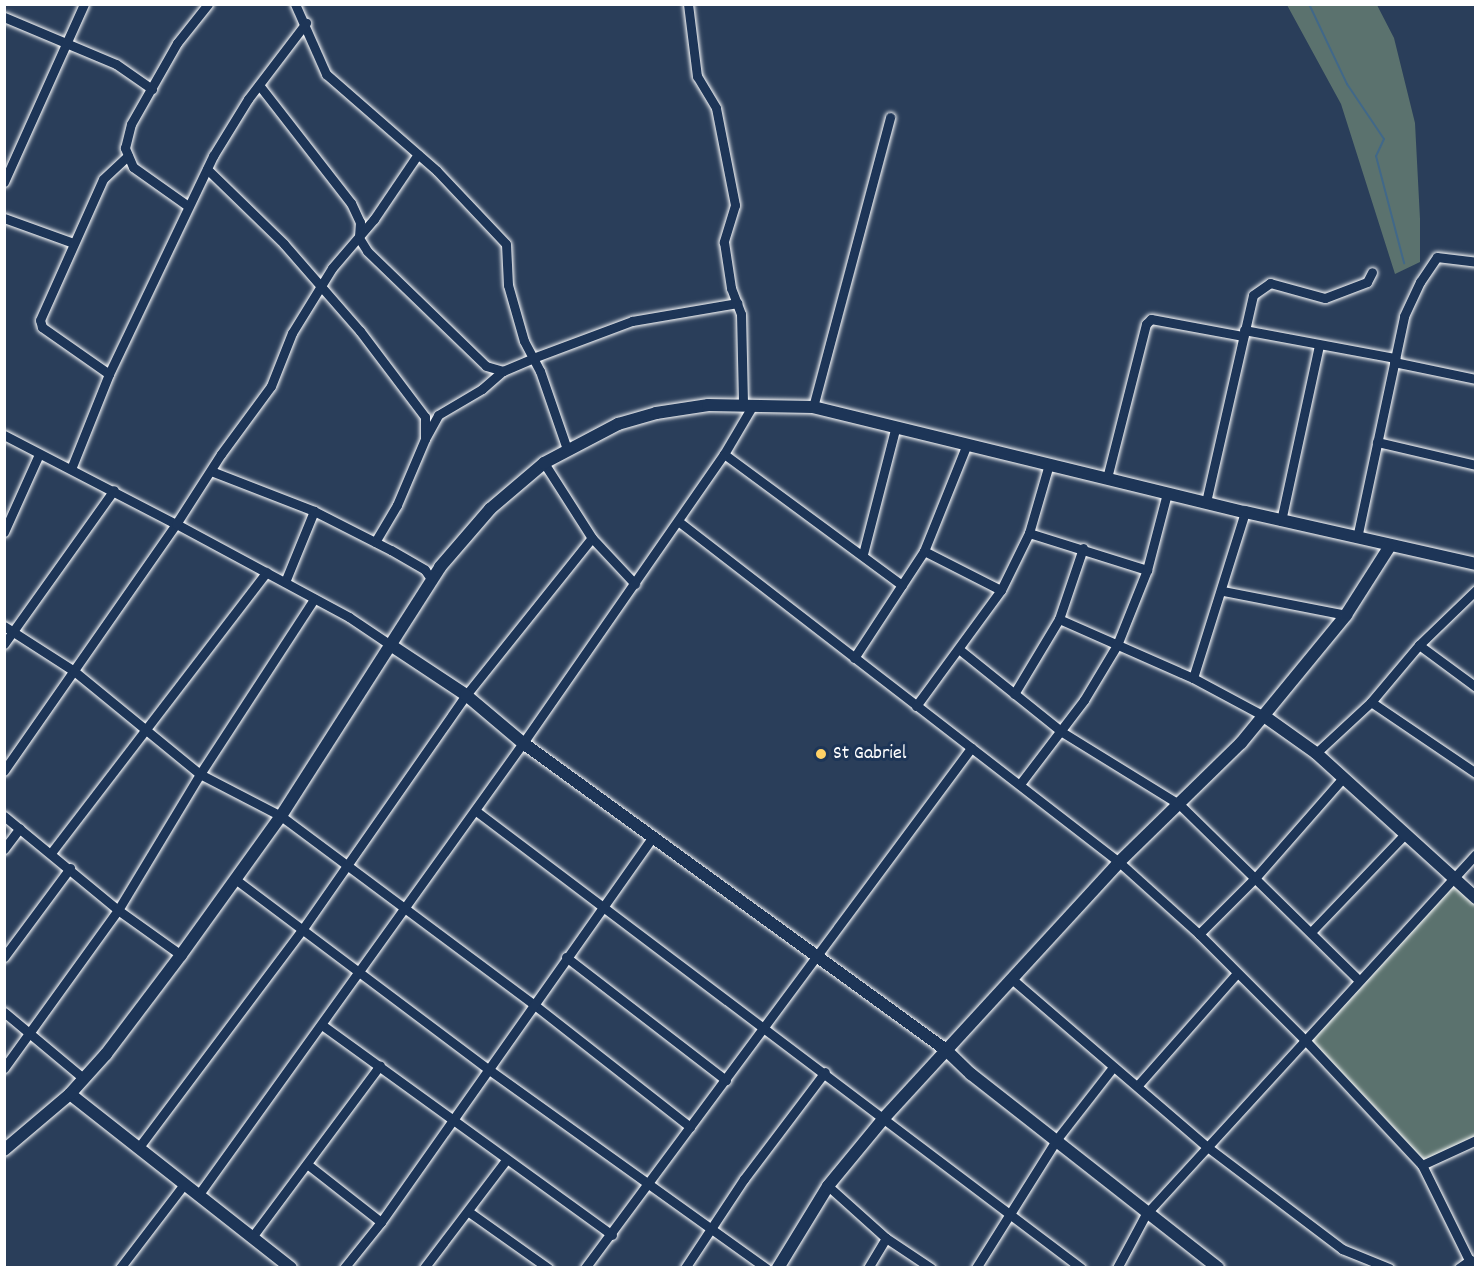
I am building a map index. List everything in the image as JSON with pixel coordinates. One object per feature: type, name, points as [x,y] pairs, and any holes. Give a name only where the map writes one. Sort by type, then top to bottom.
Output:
[{"type":"street","points":[[4,182],[84,4]]},
{"type":"street","points":[[188,206],[133,167],[125,148],[131,124],[177,43],[208,4]]},
{"type":"street","points":[[295,4],[306,23],[326,74],[418,154],[506,244],[508,285],[524,341],[533,358],[567,449]]},
{"type":"street","points":[[199,1194],[322,1025],[403,908],[476,811],[635,584],[724,454],[748,405],[741,314],[724,242],[735,206],[716,108],[698,76],[688,4]]},
{"type":"street","points":[[4,17],[68,41],[116,64],[152,89]]},
{"type":"street","points":[[71,469],[109,374],[207,169],[259,85],[306,23]]},
{"type":"street","points":[[259,85],[351,203],[360,222],[359,238],[387,272],[486,366],[503,371]]},
{"type":"street","points":[[813,406],[890,117]]},
{"type":"street","points":[[4,771],[271,386],[292,333],[332,268],[359,238],[418,154]]},
{"type":"street","points":[[109,374],[42,327],[40,320],[103,179],[128,156]]},
{"type":"street","points":[[207,169],[284,244],[360,331],[425,417],[425,439]]},
{"type":"street","points":[[4,218],[73,243]]},
{"type":"street","points":[[1357,538],[1404,316],[1437,257],[1476,262]]},
{"type":"street","points":[[1206,502],[1253,295],[1270,283],[1325,298],[1367,282],[1372,272]]},
{"type":"street","points":[[375,542],[397,505],[425,439],[438,415],[482,389],[503,371],[632,321],[737,303]]},
{"type":"street","points":[[1107,478],[1146,324],[1151,319],[1319,345],[1476,379]]},
{"type":"street","points":[[1281,521],[1319,345]]},
{"type":"street","points":[[4,1150],[70,1094],[181,955],[281,816],[392,646],[432,580],[490,509],[544,463],[618,424],[656,412],[708,405],[813,406],[895,429],[967,444],[1281,521],[1476,564]]},
{"type":"street","points":[[863,554],[895,429]]},
{"type":"street","points":[[4,435],[114,490],[350,617],[466,696],[523,743],[945,1050],[971,1074],[1057,1139],[1146,1214],[1216,1267]]},
{"type":"street","points":[[1377,442],[1476,465]]},
{"type":"street","points":[[854,658],[924,551],[967,444]]},
{"type":"street","points":[[4,532],[39,454]]},
{"type":"street","points":[[724,454],[863,554],[902,585]]},
{"type":"street","points":[[544,463],[592,538],[635,584]]},
{"type":"street","points":[[916,706],[960,650],[1001,590],[1029,533],[1049,464]]},
{"type":"street","points":[[211,471],[314,511],[425,570],[432,580]]},
{"type":"street","points":[[4,644],[15,632],[114,490]]},
{"type":"street","points":[[1020,784],[1062,732],[1116,645],[1147,570],[1167,493]]},
{"type":"street","points":[[285,582],[314,511]]},
{"type":"street","points":[[1193,678],[1223,591],[1245,512]]},
{"type":"street","points":[[678,521],[1119,862],[1198,934],[1305,1040],[1422,1165],[1471,1264],[1459,1268]]},
{"type":"street","points":[[1029,533],[1083,548],[1147,570]]},
{"type":"street","points":[[140,1147],[302,930],[466,696],[592,538]]},
{"type":"street","points":[[778,1268],[828,1186],[884,1118],[1119,862],[1180,805],[1264,716],[1346,615],[1390,546]]},
{"type":"street","points":[[1014,694],[1059,619],[1083,548]]},
{"type":"street","points":[[924,551],[1001,590]]},
{"type":"street","points":[[51,854],[148,731],[267,572]]},
{"type":"street","points":[[1316,753],[1371,702],[1419,645],[1476,590]]},
{"type":"street","points":[[1223,591],[1346,615]]},
{"type":"street","points":[[4,1068],[32,1035],[118,910],[200,774],[314,599]]},
{"type":"street","points":[[1059,619],[1193,678],[1264,716],[1316,753],[1476,898]]},
{"type":"street","points":[[4,626],[74,671],[200,774],[281,816],[532,1003],[690,1127]]},
{"type":"street","points":[[1419,645],[1476,687]]},
{"type":"street","points":[[960,650],[1062,732],[1180,805],[1359,980]]},
{"type":"street","points":[[1371,702],[1476,773]]},
{"type":"street","points":[[585,1268],[612,1235],[971,748]]},
{"type":"street","points":[[1198,934],[1256,877],[1343,778]]},
{"type":"street","points":[[476,811],[825,1072],[1081,1268]]},
{"type":"street","points":[[4,816],[70,868],[118,910],[181,955]]},
{"type":"street","points":[[4,849],[20,828]]},
{"type":"street","points":[[1311,932],[1404,835]]},
{"type":"street","points":[[344,1268],[381,1222],[532,1003],[604,908],[653,837]]},
{"type":"street","points":[[1117,1268],[1146,1214],[1476,854]]},
{"type":"street","points":[[4,957],[70,868]]},
{"type":"street","points":[[235,879],[488,1069],[766,1268]]},
{"type":"street","points":[[566,957],[726,1080]]},
{"type":"street","points":[[1138,1085],[1237,973]]},
{"type":"street","points":[[1013,980],[1113,1067],[1138,1085],[1206,1146],[1342,1249],[1389,1268]]},
{"type":"street","points":[[4,1012],[83,1078]]},
{"type":"street","points":[[322,1025],[454,1118],[506,1160],[612,1235]]},
{"type":"street","points":[[252,1237],[380,1065]]},
{"type":"street","points":[[976,1268],[1009,1212],[1057,1139],[1113,1067]]},
{"type":"street","points":[[685,1268],[825,1072]]},
{"type":"street","points":[[70,1094],[291,1268]]},
{"type":"street","points":[[1422,1165],[1476,1140]]},
{"type":"street","points":[[425,1267],[469,1212],[506,1160]]},
{"type":"street","points":[[307,1164],[381,1222]]},
{"type":"street","points":[[120,1268],[185,1183]]},
{"type":"street","points":[[828,1186],[886,1238],[931,1268]]},
{"type":"street","points":[[469,1212],[548,1268]]},
{"type":"street","points":[[868,1268],[886,1238]]},
{"type":"green space","points":[[1287,5],[1377,5],[1394,38],[1415,123],[1420,219],[1420,262],[1395,274],[1341,104]]},
{"type":"green space","points":[[1453,878],[1475,897],[1475,1140],[1423,1164],[1306,1038]]},
{"type":"waterway","points":[[1309,4],[1347,84],[1384,139],[1376,156],[1404,263]]},
{"type":"place","name":"St Gabriel","points":[[821,754]]}]
